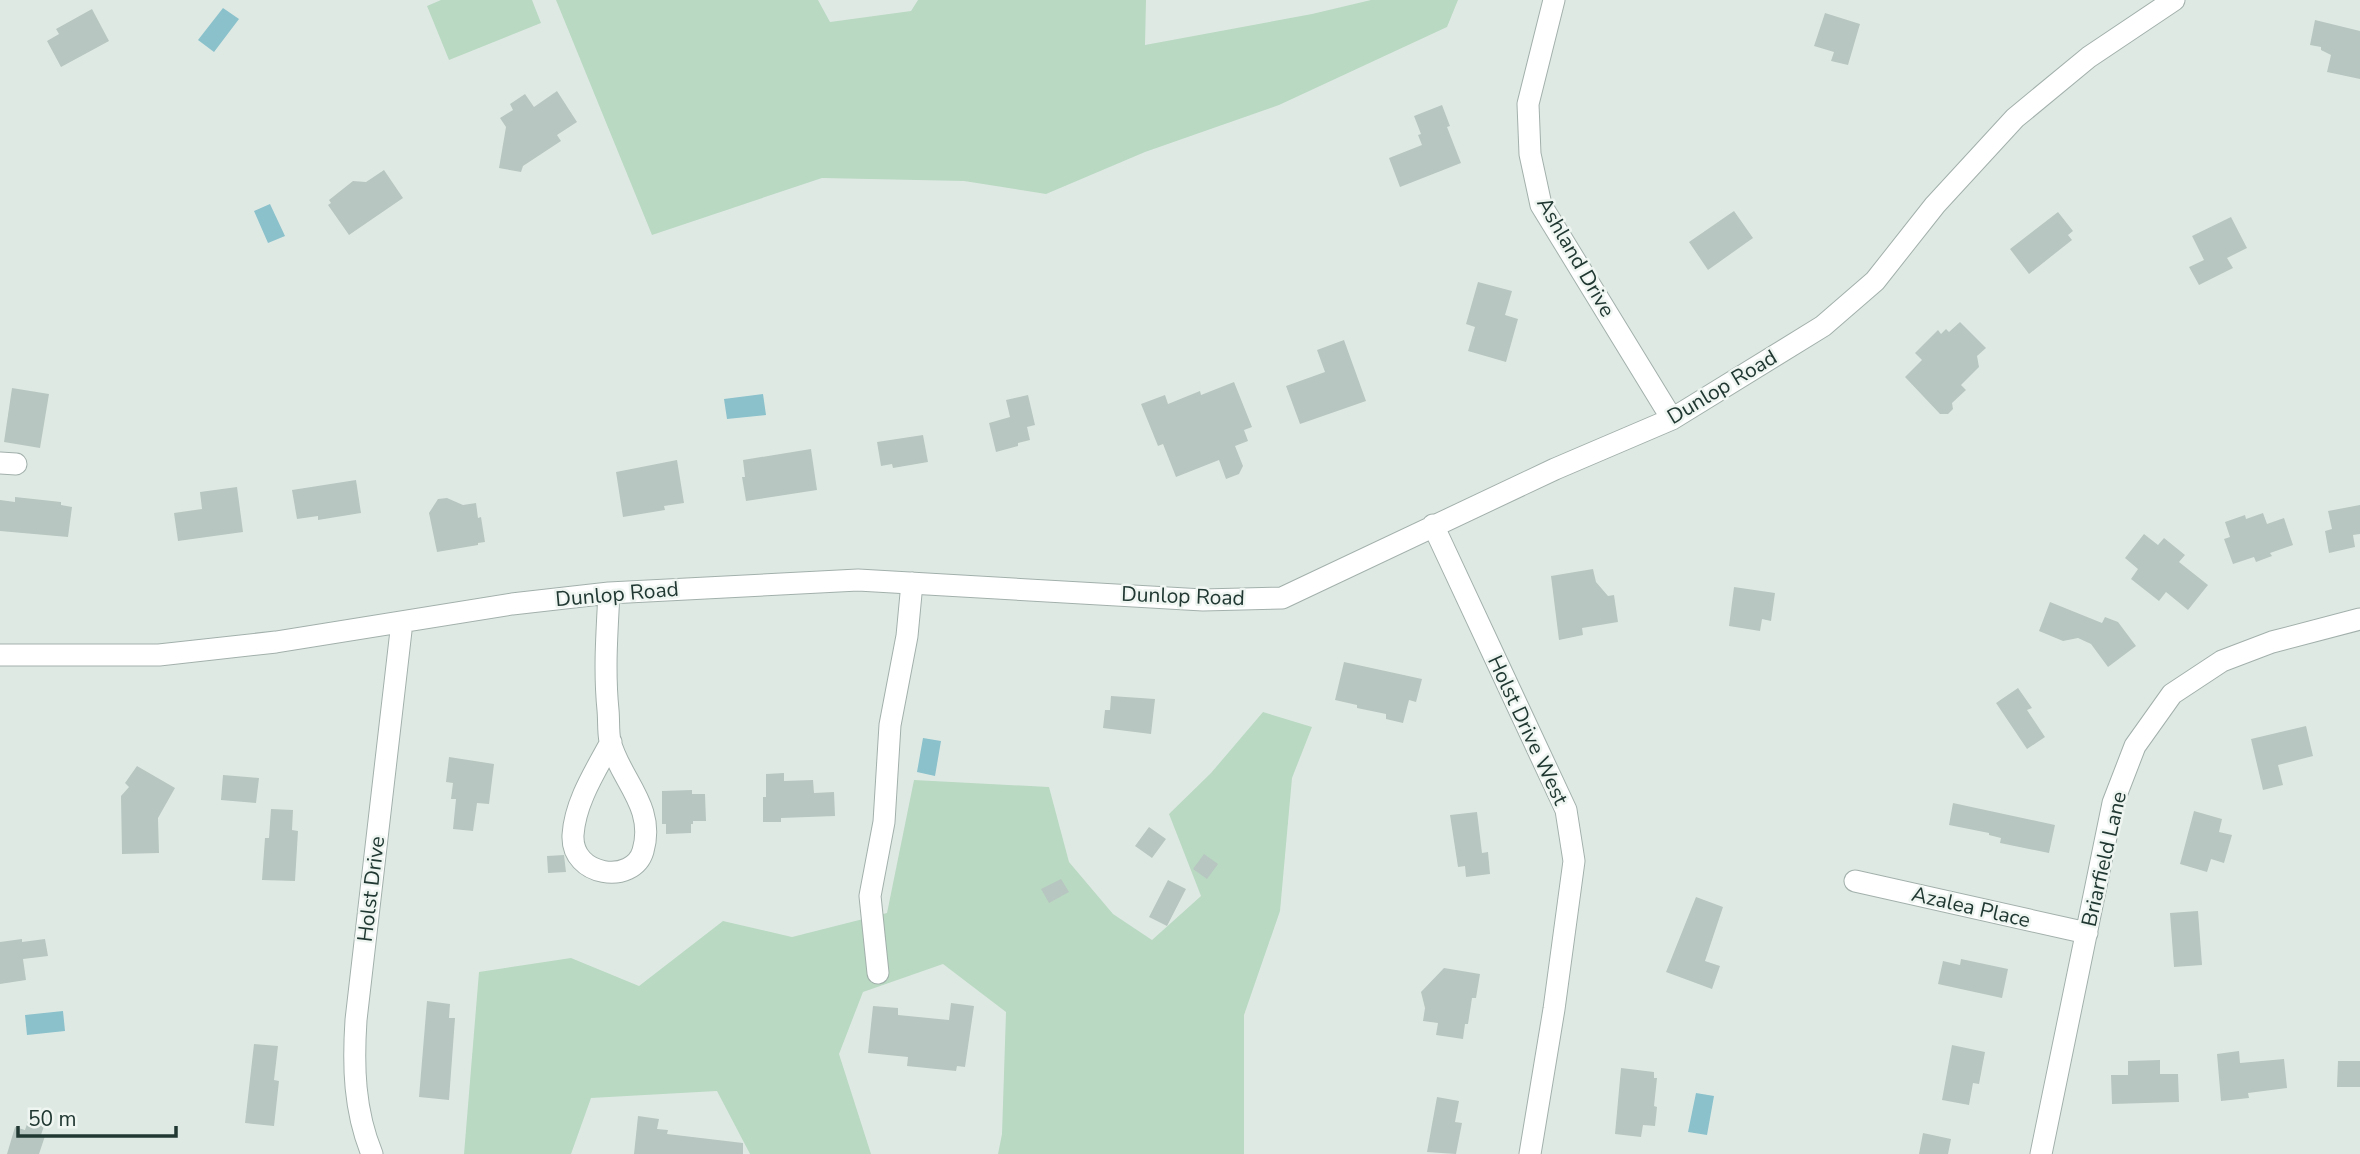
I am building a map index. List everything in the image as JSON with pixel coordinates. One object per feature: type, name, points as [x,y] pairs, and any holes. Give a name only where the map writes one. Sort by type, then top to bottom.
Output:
[{"type":"street","name":"Ashland Drive","points":[[1555,0],[1528,104],[1530,154],[1541,205],[1672,419]]},
{"type":"street","name":"Dunlop Road","points":[[0,655],[159,654],[276,642],[512,604],[610,593],[858,580],[1203,600],[1282,598],[1555,468],[1672,419],[1824,326],[1875,281],[1935,205],[2015,118],[2089,57],[2174,0]]},
{"type":"street","name":"Holst Drive West","points":[[1433,525],[1566,810],[1572,848],[1574,861],[1554,1009],[1530,1154]]},
{"type":"street","points":[[878,973],[870,896],[881,848],[890,725],[907,636],[912,583]]},
{"type":"street","points":[[610,593],[605,654],[611,742],[641,803],[646,820],[643,851],[637,862],[612,873],[585,865],[576,852],[573,836],[578,811],[611,742]]},
{"type":"street","name":"Briarfield Lane","points":[[2041,1154],[2113,803],[2135,746],[2172,694],[2222,661],[2272,642],[2360,619]]},
{"type":"street","name":"Holst Drive","points":[[371,1154],[357,1102],[353,1065],[402,622]]},
{"type":"street","name":"Azalea Place","points":[[1855,881],[2087,933]]},
{"type":"green space","points":[[441,0],[532,0],[541,23],[449,60],[427,6]]},
{"type":"green space","points":[[556,0],[818,0],[830,22],[911,11],[918,0],[1146,0],[1145,45],[1312,14],[1371,0],[1458,0],[1447,27],[1279,105],[1145,152],[1046,194],[964,181],[822,178],[652,235]]},
{"type":"green space","points":[[1263,712],[1312,727],[1292,778],[1280,911],[1244,1015],[1244,1154],[998,1154],[1002,1134],[1006,1012],[943,964],[863,992],[839,1054],[871,1154],[750,1154],[717,1091],[591,1098],[571,1154],[464,1154],[479,972],[571,958],[639,986],[723,921],[792,937],[887,913],[914,780],[1049,787],[1069,862],[1113,914],[1152,940],[1201,896],[1169,814],[1211,773]]},
{"type":"water","points":[[223,8],[239,19],[214,52],[198,40]]},
{"type":"water","points":[[270,204],[285,236],[268,243],[254,211]]},
{"type":"water","points":[[763,394],[766,415],[727,419],[724,399]]},
{"type":"water","points":[[923,738],[941,741],[935,776],[917,772]]},
{"type":"water","points":[[63,1011],[65,1031],[27,1035],[25,1015]]},
{"type":"water","points":[[1696,1093],[1714,1096],[1707,1135],[1688,1132]]},
{"type":"building","points":[[92,9],[109,41],[61,67],[47,41],[59,34],[56,29]]},
{"type":"building","points":[[1825,13],[1860,24],[1848,65],[1831,61],[1834,52],[1814,46]]},
{"type":"building","points":[[2315,20],[2360,31],[2360,79],[2327,72],[2331,55],[2321,50],[2321,47],[2310,45]]},
{"type":"building","points":[[557,91],[577,122],[557,135],[561,141],[523,166],[521,172],[499,168],[506,127],[500,118],[513,110],[510,104],[525,94],[534,107]]},
{"type":"building","points":[[1442,105],[1461,163],[1400,187],[1389,158],[1422,145],[1414,116]]},
{"type":"building","points":[[384,170],[403,198],[349,235],[328,205],[331,203],[329,200],[353,181],[366,182]]},
{"type":"building","points":[[1734,211],[1753,238],[1708,270],[1689,242]]},
{"type":"building","points":[[2058,212],[2073,231],[2068,235],[2072,240],[2029,274],[2010,249]]},
{"type":"building","points":[[2231,217],[2247,248],[2227,258],[2233,268],[2199,285],[2189,267],[2204,260],[2192,236]]},
{"type":"building","points":[[1478,282],[1512,291],[1505,315],[1518,319],[1506,362],[1468,351],[1475,327],[1466,324]]},
{"type":"building","points":[[1960,322],[1986,348],[1977,356],[1979,367],[1961,385],[1966,390],[1952,403],[1953,409],[1948,414],[1940,414],[1905,377],[1922,360],[1915,353],[1938,330],[1941,334],[1946,329],[1949,332]]},
{"type":"building","points":[[1344,340],[1366,401],[1300,424],[1286,386],[1325,372],[1317,350]]},
{"type":"building","points":[[1234,382],[1252,427],[1244,430],[1248,441],[1235,446],[1243,466],[1239,474],[1226,479],[1219,460],[1176,477],[1163,444],[1158,446],[1141,404],[1165,395],[1168,404],[1200,391],[1201,395]]},
{"type":"building","points":[[12,388],[49,394],[40,448],[4,442]]},
{"type":"building","points":[[1028,395],[1035,425],[1027,427],[1030,440],[996,452],[989,423],[1010,417],[1006,400]]},
{"type":"building","points":[[923,435],[928,462],[893,468],[892,464],[881,466],[877,442]]},
{"type":"building","points":[[811,449],[817,490],[746,501],[742,477],[745,477],[743,460]]},
{"type":"building","points":[[677,460],[684,503],[664,506],[665,510],[623,517],[616,472]]},
{"type":"building","points":[[356,480],[361,513],[318,520],[318,516],[297,519],[292,490]]},
{"type":"building","points":[[237,487],[243,532],[178,541],[174,513],[202,509],[200,492]]},
{"type":"building","points":[[15,497],[61,502],[61,505],[72,507],[68,537],[0,531],[0,500],[15,502]]},
{"type":"building","points":[[447,498],[463,505],[476,503],[485,542],[437,552],[429,513],[438,499]]},
{"type":"building","points":[[2360,505],[2360,534],[2353,535],[2355,547],[2329,553],[2325,531],[2332,529],[2328,511]]},
{"type":"building","points":[[2263,513],[2267,524],[2284,518],[2293,545],[2270,553],[2272,556],[2256,562],[2254,557],[2233,564],[2224,539],[2230,537],[2225,522],[2245,515],[2246,519]]},
{"type":"building","points":[[2144,534],[2158,545],[2164,538],[2185,555],[2179,562],[2208,585],[2188,610],[2166,592],[2159,601],[2131,579],[2138,569],[2125,558]]},
{"type":"building","points":[[1593,569],[1596,582],[1608,596],[1614,595],[1618,622],[1582,628],[1583,635],[1559,640],[1551,576]]},
{"type":"building","points":[[1734,587],[1775,593],[1771,621],[1762,619],[1760,631],[1729,626]]},
{"type":"building","points":[[2050,602],[2102,623],[2105,617],[2118,622],[2136,646],[2108,667],[2091,644],[2078,638],[2063,641],[2039,631]]},
{"type":"building","points":[[1344,662],[1422,679],[1416,702],[1409,700],[1403,723],[1386,719],[1386,714],[1335,700]]},
{"type":"building","points":[[2018,688],[2032,708],[2027,710],[2045,737],[2027,749],[1996,703]]},
{"type":"building","points":[[1111,696],[1155,699],[1151,734],[1103,728],[1105,710],[1110,710]]},
{"type":"building","points":[[2306,726],[2313,756],[2278,765],[2283,785],[2263,790],[2251,739]]},
{"type":"building","points":[[449,757],[494,764],[489,804],[477,803],[473,831],[453,829],[456,799],[451,799],[453,783],[446,782]]},
{"type":"building","points":[[137,766],[175,788],[158,818],[159,853],[122,854],[121,796],[129,787],[125,783]]},
{"type":"building","points":[[784,773],[784,781],[813,780],[814,793],[834,792],[835,816],[781,818],[781,822],[763,822],[766,774]]},
{"type":"building","points":[[223,775],[259,778],[256,803],[221,800]]},
{"type":"building","points":[[692,790],[692,794],[705,794],[706,821],[693,821],[691,833],[666,834],[666,824],[662,824],[662,791]]},
{"type":"building","points":[[1953,803],[2055,825],[2049,853],[2000,843],[2001,838],[1989,833],[1949,825]]},
{"type":"building","points":[[271,809],[293,810],[292,830],[298,831],[295,881],[262,880],[265,838],[269,838]]},
{"type":"building","points":[[2194,811],[2222,819],[2219,832],[2232,835],[2224,863],[2211,859],[2207,872],[2180,864]]},
{"type":"building","points":[[1477,812],[1482,853],[1488,852],[1490,874],[1466,877],[1465,866],[1458,867],[1450,815]]},
{"type":"building","points":[[1149,827],[1166,839],[1152,858],[1135,846]]},
{"type":"building","points":[[1204,854],[1218,864],[1207,879],[1193,869]]},
{"type":"building","points":[[564,855],[566,872],[548,873],[547,856]]},
{"type":"building","points":[[1061,879],[1069,892],[1049,903],[1041,889]]},
{"type":"building","points":[[1168,880],[1186,889],[1167,926],[1149,917]]},
{"type":"building","points":[[1696,897],[1723,907],[1705,961],[1720,966],[1712,989],[1666,972]]},
{"type":"building","points":[[2198,911],[2202,965],[2174,967],[2170,913]]},
{"type":"building","points":[[22,939],[22,942],[45,939],[48,956],[23,959],[26,980],[0,984],[0,942]]},
{"type":"building","points":[[1961,959],[2008,969],[2002,998],[1938,984],[1943,961],[1960,965]]},
{"type":"building","points":[[1444,968],[1480,974],[1476,998],[1472,998],[1463,1039],[1436,1035],[1438,1023],[1423,1021],[1425,1008],[1421,992]]},
{"type":"building","points":[[427,1001],[450,1004],[449,1018],[455,1018],[449,1100],[419,1097]]},
{"type":"building","points":[[951,1003],[974,1006],[965,1067],[957,1066],[956,1071],[907,1066],[908,1057],[868,1053],[873,1006],[898,1008],[898,1015],[949,1020]]},
{"type":"building","points":[[254,1044],[278,1046],[274,1080],[279,1081],[274,1126],[245,1123]]},
{"type":"building","points":[[1952,1045],[1985,1052],[1979,1084],[1973,1083],[1969,1105],[1942,1100]]},
{"type":"building","points":[[2239,1051],[2240,1063],[2284,1059],[2287,1088],[2248,1093],[2249,1098],[2221,1101],[2217,1054]]},
{"type":"building","points":[[2160,1060],[2160,1074],[2178,1074],[2179,1102],[2112,1104],[2111,1075],[2128,1075],[2128,1061]]},
{"type":"building","points":[[2338,1061],[2360,1061],[2360,1087],[2337,1087]]},
{"type":"building","points":[[1621,1068],[1654,1072],[1654,1078],[1657,1078],[1655,1126],[1643,1125],[1641,1137],[1615,1134]]},
{"type":"building","points":[[1437,1097],[1459,1101],[1455,1122],[1462,1123],[1456,1154],[1427,1152]]},
{"type":"building","points":[[638,1116],[659,1119],[657,1129],[668,1130],[667,1134],[743,1143],[743,1154],[634,1154]]},
{"type":"building","points":[[28,1121],[44,1126],[41,1135],[45,1136],[39,1154],[7,1154],[15,1127],[25,1130]]},
{"type":"building","points":[[1923,1133],[1951,1139],[1948,1154],[1919,1154]]}]
